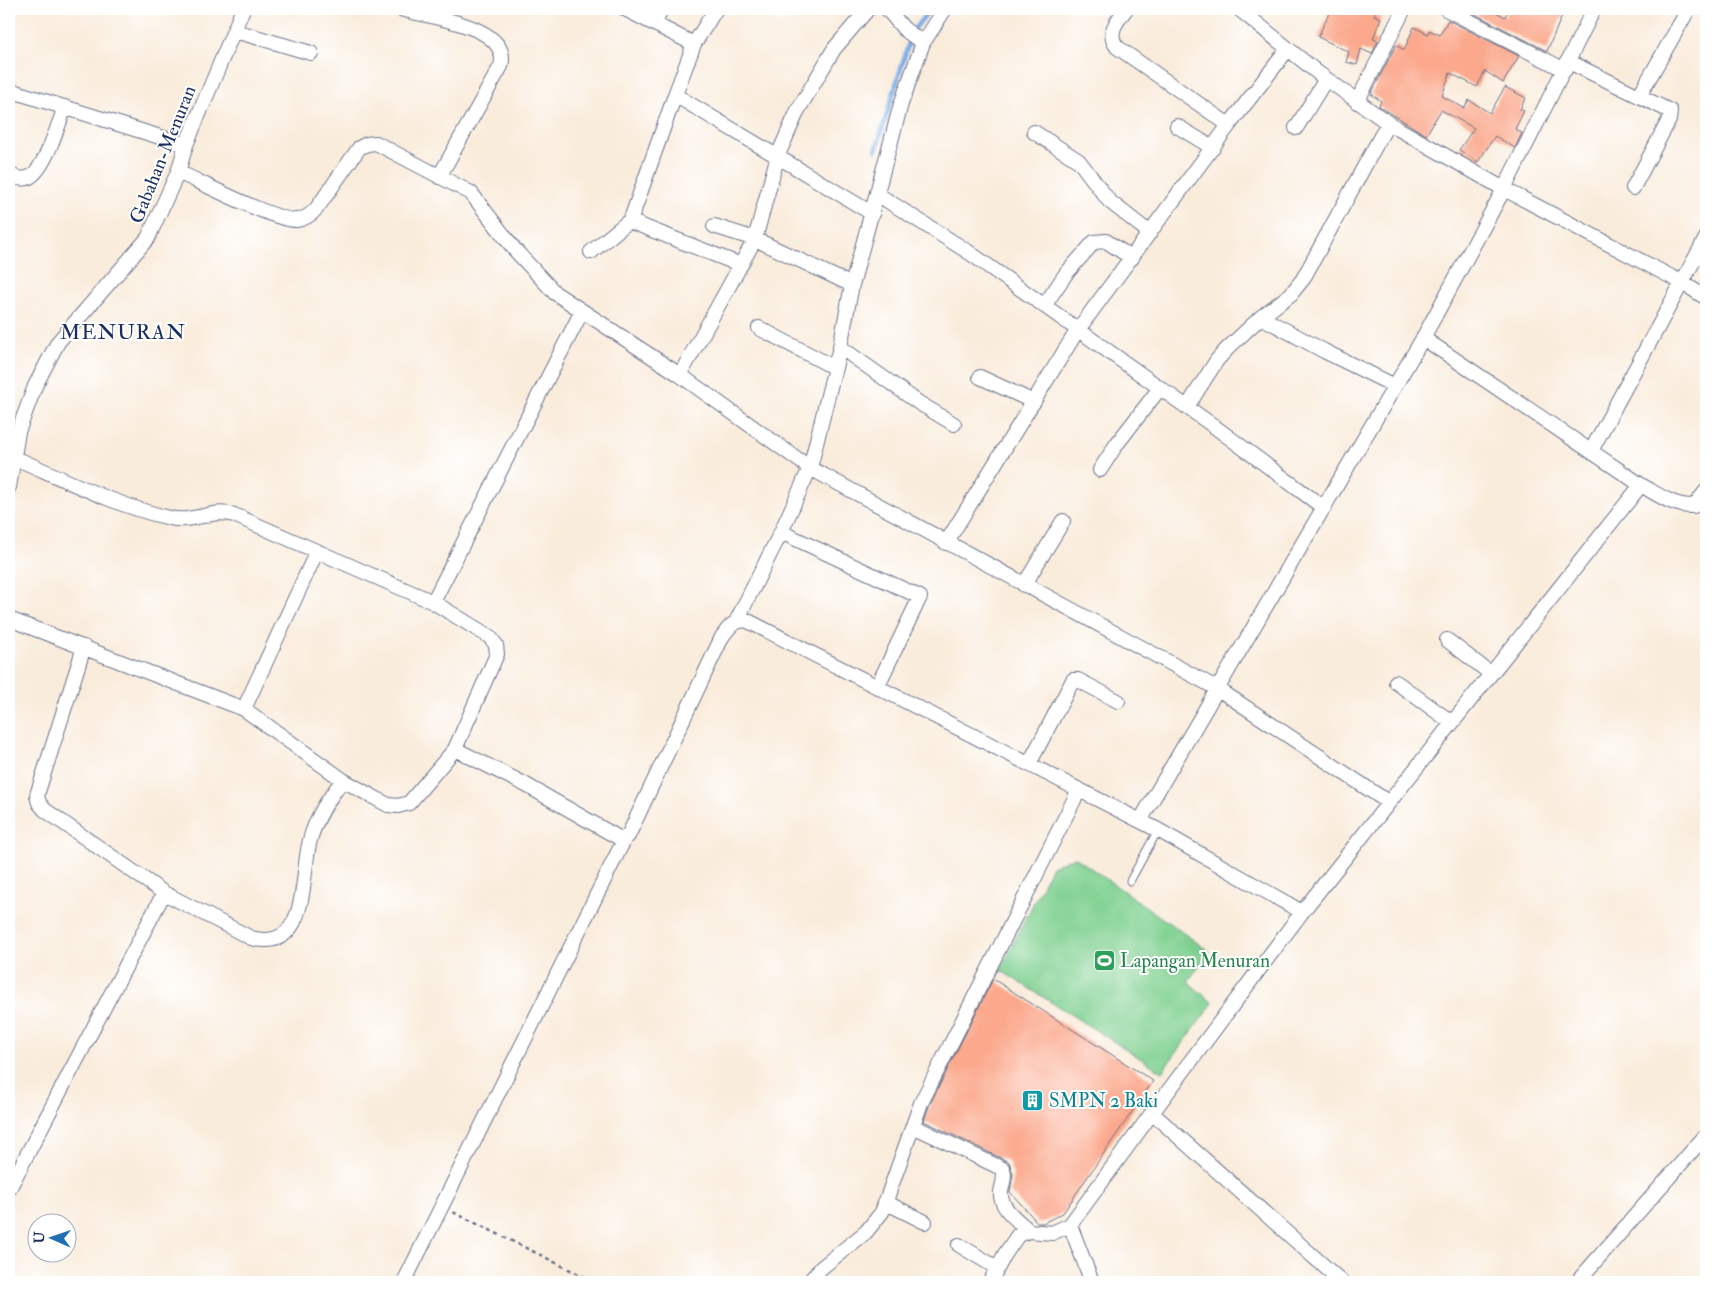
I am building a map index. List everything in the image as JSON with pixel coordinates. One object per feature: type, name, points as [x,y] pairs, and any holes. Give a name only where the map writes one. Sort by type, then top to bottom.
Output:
[{"type":"street","name":"Gabahan-Menuran","points":[[9,487],[13,457],[13,430],[58,342],[148,238],[178,172],[186,145],[244,9]]},
{"type":"street","points":[[401,9],[461,23],[498,44],[502,52],[501,66],[439,177]]},
{"type":"street","points":[[626,9],[694,44]]},
{"type":"street","points":[[655,24],[661,9]]},
{"type":"street","points":[[591,252],[629,221],[694,44],[716,9]]},
{"type":"street","points":[[680,374],[755,239],[778,155],[798,110],[834,49],[868,9]]},
{"type":"street","points":[[887,9],[915,38]]},
{"type":"street","points":[[404,1282],[625,838],[722,637],[737,620],[782,532],[810,468],[840,347],[852,285],[873,214],[901,104],[915,38],[945,9]]},
{"type":"street","points":[[1126,9],[1112,31],[1112,39],[1117,47],[1229,125]]},
{"type":"street","points":[[1239,9],[1326,79],[1388,123],[1504,189],[1683,283],[1706,298]]},
{"type":"street","points":[[1357,102],[1404,9]]},
{"type":"street","points":[[1446,9],[1567,66],[1665,107],[1670,111],[1670,116],[1633,188]]},
{"type":"street","points":[[1140,821],[1423,338],[1504,189],[1594,9]]},
{"type":"street","points":[[1639,96],[1685,9]]},
{"type":"street","points":[[235,31],[311,53]]},
{"type":"street","points":[[946,543],[1077,331],[1229,125],[1288,49]]},
{"type":"street","points":[[1296,128],[1326,79]]},
{"type":"street","points":[[9,90],[186,145]]},
{"type":"street","points":[[675,95],[778,155],[873,214]]},
{"type":"street","points":[[9,174],[17,178],[28,178],[34,175],[43,162],[65,107]]},
{"type":"street","points":[[1187,408],[1218,360],[1261,317],[1291,294],[1304,279],[1388,123]]},
{"type":"street","points":[[1177,126],[1213,148]]},
{"type":"street","points":[[1034,132],[1079,162],[1109,202],[1150,233]]},
{"type":"street","points":[[178,172],[269,213],[299,220],[310,215],[317,208],[351,156],[367,144],[376,144],[470,193],[515,250],[555,293],[680,374],[810,468],[1218,690],[1388,802]]},
{"type":"street","points":[[877,194],[970,253],[1077,331],[1160,388],[1324,508]]},
{"type":"street","points":[[629,221],[741,265]]},
{"type":"street","points":[[714,226],[755,239],[852,285]]},
{"type":"street","points":[[1591,451],[1706,238]]},
{"type":"street","points":[[1044,306],[1065,276],[1094,242],[1106,241],[1132,258]]},
{"type":"street","points":[[433,602],[582,311]]},
{"type":"street","points":[[1261,317],[1395,386]]},
{"type":"street","points":[[760,328],[835,368]]},
{"type":"street","points":[[1423,338],[1641,485],[1677,505],[1694,506],[1706,491]]},
{"type":"street","points":[[840,347],[919,403],[954,424]]},
{"type":"street","points":[[980,377],[1034,402]]},
{"type":"street","points":[[1100,470],[1116,445],[1160,388]]},
{"type":"street","points":[[9,619],[244,709],[343,780],[388,805],[398,806],[409,802],[456,748],[497,654],[496,645],[490,637],[433,602],[226,512],[216,512],[181,520],[127,505],[13,457]]},
{"type":"street","points":[[990,1282],[1018,1235],[1029,1231],[1052,1233],[1070,1225],[1302,912],[1641,485]]},
{"type":"street","points":[[1024,585],[1063,521]]},
{"type":"street","points":[[782,532],[920,597],[878,685]]},
{"type":"street","points":[[244,709],[317,551]]},
{"type":"street","points":[[737,620],[746,620],[878,685],[1158,830],[1302,912]]},
{"type":"street","points":[[1446,640],[1490,673]]},
{"type":"street","points":[[84,648],[37,795],[39,803],[45,810],[164,894],[251,938],[261,940],[278,939],[289,932],[298,916],[310,840],[326,802],[343,780]]},
{"type":"street","points":[[1029,764],[1073,680],[1078,680],[1118,702]]},
{"type":"street","points":[[1396,682],[1451,722]]},
{"type":"street","points":[[456,748],[619,838],[625,838]]},
{"type":"street","points":[[809,1282],[821,1268],[866,1232],[877,1219],[912,1126],[929,1087],[1079,790]]},
{"type":"street","points":[[9,1190],[164,894]]},
{"type":"street","points":[[1152,1113],[1342,1282]]},
{"type":"street","points":[[912,1126],[1003,1169],[1005,1176],[1001,1190],[1002,1201],[1007,1209],[1029,1231]]},
{"type":"street","points":[[1577,1282],[1706,1135]]},
{"type":"street","points":[[885,1202],[925,1222]]},
{"type":"street","points":[[1070,1225],[1092,1282]]},
{"type":"street","points":[[959,1245],[997,1268]]},
{"type":"lane","points":[[1130,882],[1158,830]]},
{"type":"path","points":[[442,1206],[595,1282]]},
{"type":"green space","name":"Lapangan Menuran","points":[[1075,857],[1209,951],[1188,982],[1213,1003],[1162,1072],[1000,970],[1052,866]]},
{"type":"building","points":[[1331,9],[1377,9],[1374,15],[1381,18],[1373,39],[1378,41],[1372,54],[1361,49],[1357,65],[1346,62],[1349,52],[1318,37]]},
{"type":"building","points":[[1465,9],[1491,9],[1505,17],[1509,9],[1565,9],[1547,51]]},
{"type":"building","points":[[1448,20],[1519,56],[1503,83],[1485,71],[1477,87],[1450,73],[1442,96],[1464,108],[1469,100],[1490,113],[1505,87],[1526,98],[1520,109],[1524,111],[1515,129],[1522,133],[1515,148],[1495,136],[1478,162],[1459,150],[1474,128],[1441,110],[1426,135],[1379,106],[1381,101],[1371,94],[1396,45],[1404,50],[1414,27],[1428,34],[1429,30],[1440,35]]},
{"type":"building","name":"SMPN 2 Baki","points":[[993,979],[1153,1081],[1063,1213],[1043,1223],[1038,1223],[1010,1192],[1013,1174],[1009,1162],[924,1121],[929,1106]]},
{"type":"waterway","points":[[876,150],[912,32],[930,9]]},
{"type":"place","name":"Lapangan Menuran","points":[[1104,960]]},
{"type":"place","name":"SMPN 2 Baki","points":[[1033,1100]]},
{"type":"district","name":"MENURAN","points":[[123,332]]}]
